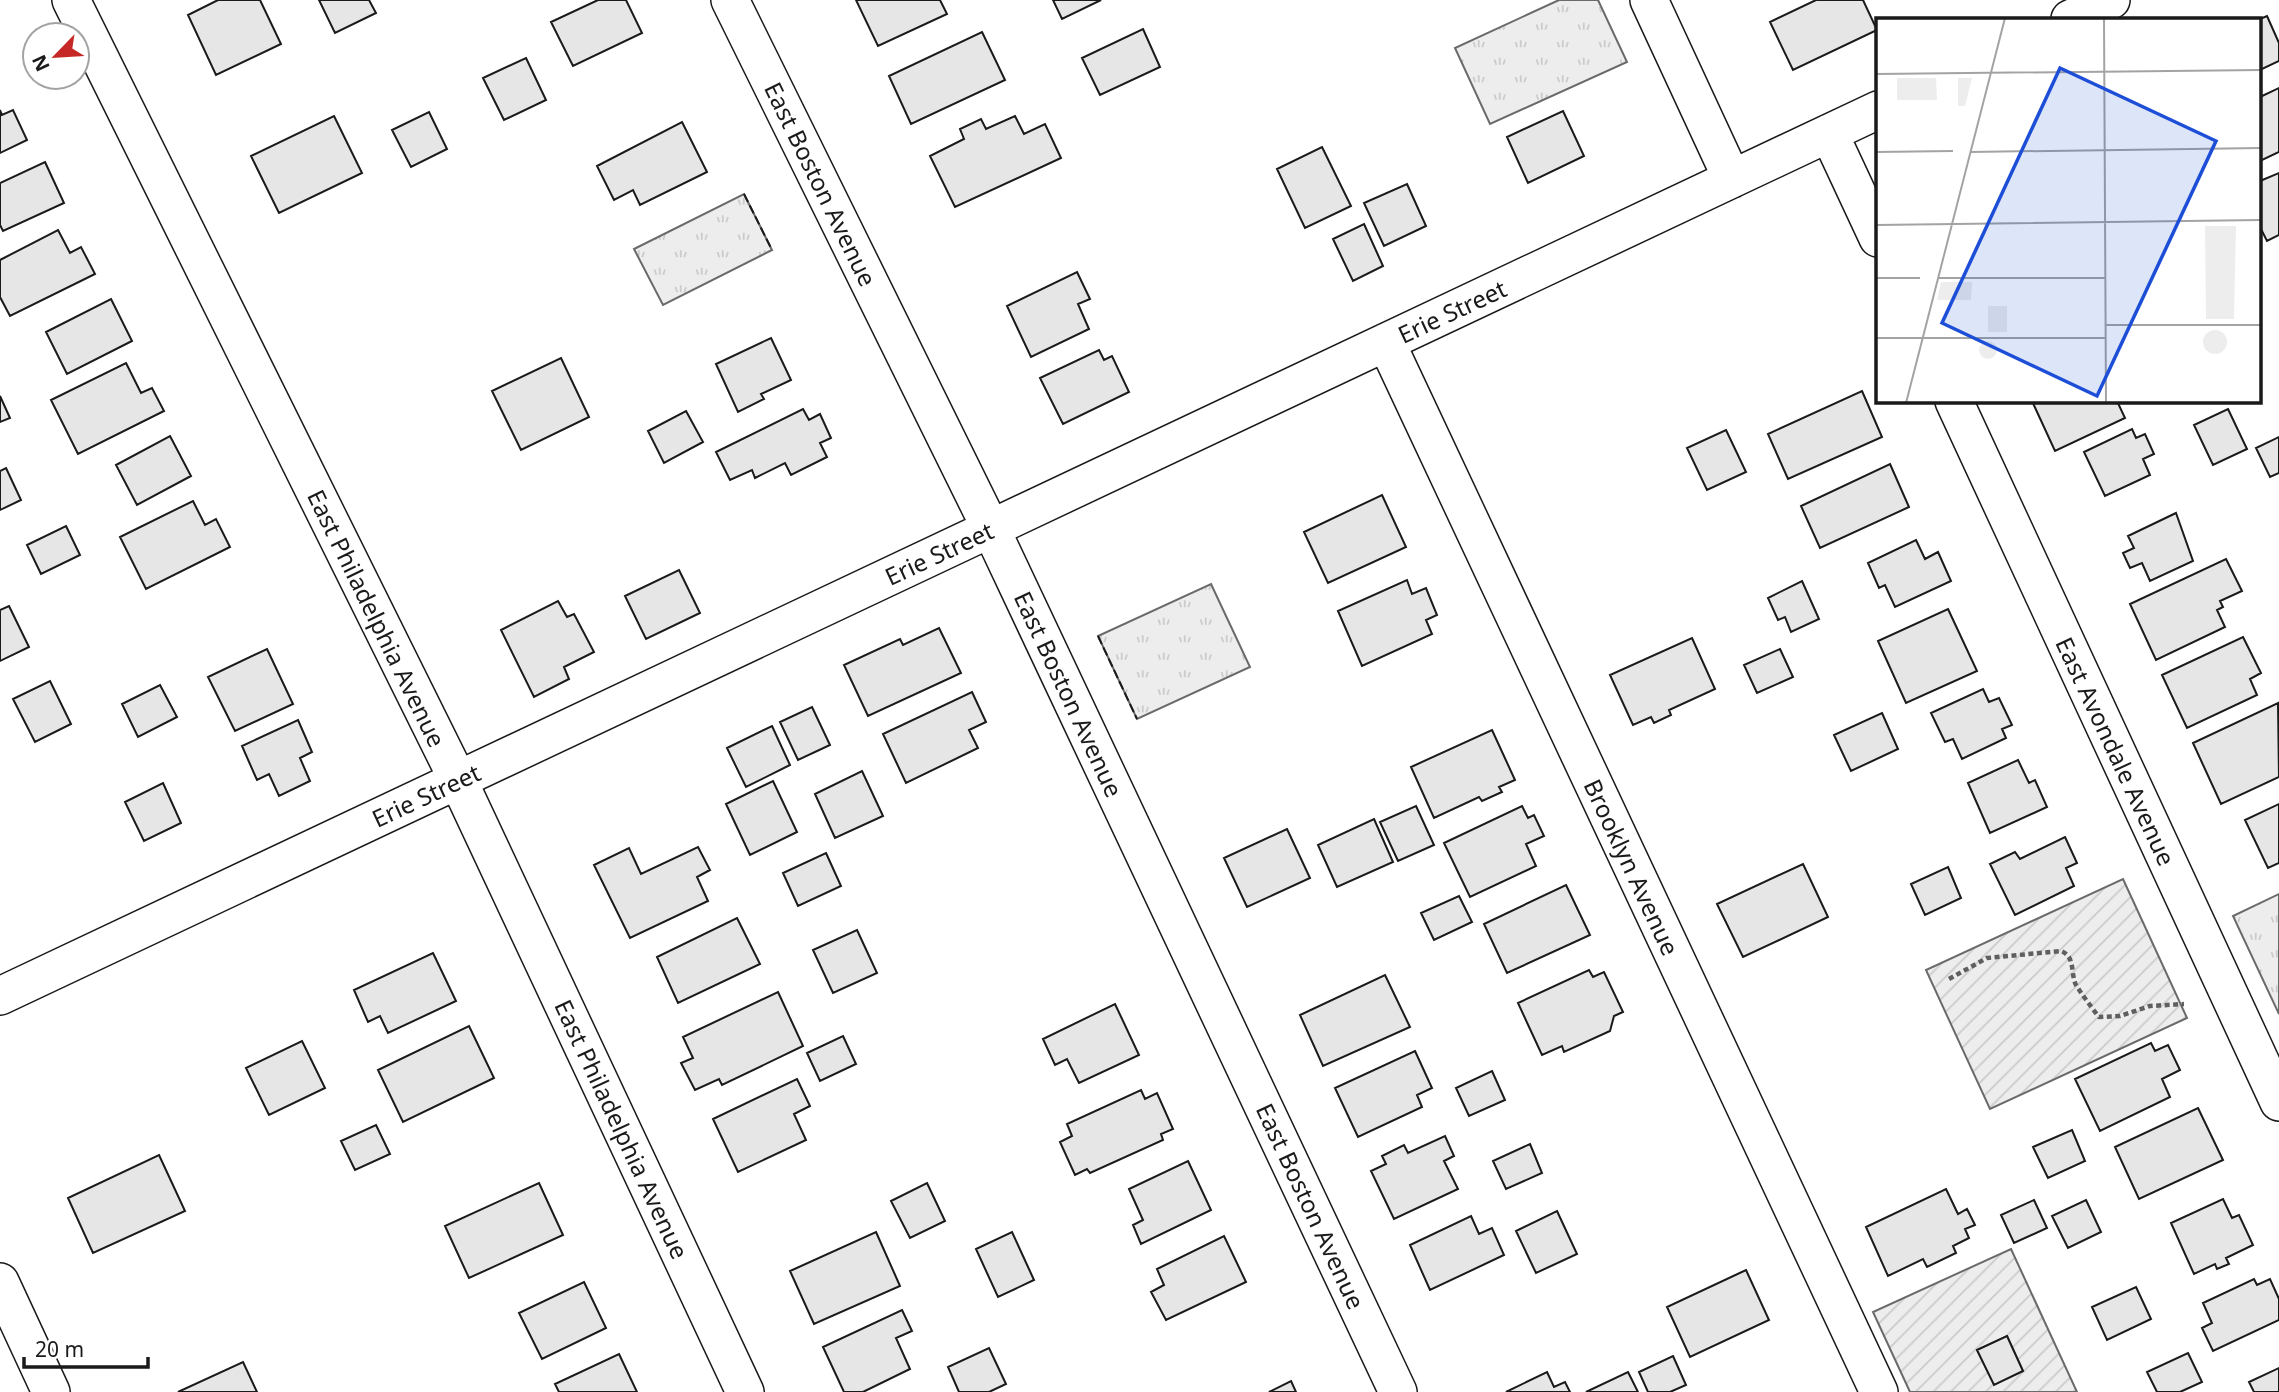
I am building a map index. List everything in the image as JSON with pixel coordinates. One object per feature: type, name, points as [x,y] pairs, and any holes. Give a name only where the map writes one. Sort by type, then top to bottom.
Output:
[{"type":"street","name":"East Philadelphia Avenue","points":[[71,0],[457,780],[745,1392]]},
{"type":"street","name":"East Boston Avenue","points":[[730,0],[991,529],[1398,1392]]},
{"type":"street","points":[[1649,0],[1732,179]]},
{"type":"street","points":[[2072,18],[2110,0]]},
{"type":"street","name":"Erie Street","points":[[0,996],[1876,111]]},
{"type":"street","points":[[1829,133],[1876,234]]},
{"type":"street","name":"Brooklyn Avenue","points":[[1386,342],[1879,1392]]},
{"type":"street","name":"East Avondale Avenue","points":[[1954,402],[2279,1102]]},
{"type":"street","points":[[0,1282],[51,1392]]},
{"type":"path","points":[[1949,979],[1987,958],[2060,951],[2070,959],[2078,988],[2090,999],[2099,1017],[2120,1016],[2150,1006],[2184,1004]]},
{"type":"green space","points":[[1559,0],[1598,0],[1627,62],[1490,124],[1455,48]]},
{"type":"green space","points":[[744,194],[772,250],[663,305],[634,249]]},
{"type":"green space","points":[[1211,584],[1250,667],[1137,719],[1098,636]]},
{"type":"green space","points":[[2123,879],[2187,1018],[1990,1109],[1926,970]]},
{"type":"green space","points":[[2279,894],[2279,1014],[2233,916]]},
{"type":"green space","points":[[2011,1249],[2077,1392],[1910,1392],[1873,1312]],"holes":[[[2007,1336],[2023,1371],[1994,1384],[1977,1350]]]},
{"type":"building","points":[[218,0],[260,0],[281,44],[216,75],[188,15]]},
{"type":"building","points":[[319,0],[369,0],[376,13],[335,33]]},
{"type":"building","points":[[598,0],[626,0],[642,33],[573,66],[551,22]]},
{"type":"building","points":[[856,0],[940,0],[947,14],[878,46]]},
{"type":"building","points":[[1053,0],[1101,0],[1062,19]]},
{"type":"building","points":[[1816,0],[1863,0],[1876,30],[1793,70],[1770,22]]},
{"type":"building","points":[[2267,16],[2279,43],[2279,61],[2262,69],[2262,18]]},
{"type":"building","points":[[1143,29],[1160,67],[1100,95],[1082,58]]},
{"type":"building","points":[[982,32],[1005,80],[911,124],[889,76]]},
{"type":"building","points":[[526,58],[546,100],[504,120],[483,78]]},
{"type":"building","points":[[2279,88],[2279,152],[2262,160],[2262,96]]},
{"type":"building","points":[[0,110],[2,115],[13,110],[27,140],[0,153]]},
{"type":"building","points":[[1563,111],[1584,156],[1528,183],[1507,137]]},
{"type":"building","points":[[429,112],[447,149],[411,167],[392,130]]},
{"type":"building","points":[[334,116],[362,173],[279,213],[251,156]]},
{"type":"building","points":[[1015,116],[1024,134],[1045,124],[1061,158],[955,207],[930,156],[964,139],[960,129],[981,119],[986,129]]},
{"type":"building","points":[[682,122],[707,172],[640,205],[633,190],[614,200],[597,166]]},
{"type":"building","points":[[1322,147],[1351,206],[1305,228],[1277,169]]},
{"type":"building","points":[[45,162],[64,203],[3,231],[0,225],[0,183]]},
{"type":"building","points":[[2279,173],[2279,235],[2267,241],[2262,231],[2262,180]]},
{"type":"building","points":[[1407,184],[1426,226],[1384,246],[1364,203]]},
{"type":"building","points":[[1364,224],[1383,266],[1353,281],[1333,239]]},
{"type":"building","points":[[58,230],[70,253],[81,247],[95,274],[10,316],[0,297],[0,260]]},
{"type":"building","points":[[1077,272],[1090,299],[1078,304],[1089,329],[1031,357],[1007,306]]},
{"type":"building","points":[[111,299],[132,341],[67,374],[46,332]]},
{"type":"building","points":[[771,338],[791,380],[761,394],[764,399],[738,412],[716,364]]},
{"type":"building","points":[[1099,350],[1104,360],[1112,356],[1129,392],[1063,424],[1040,378]]},
{"type":"building","points":[[561,358],[589,417],[521,450],[492,391]]},
{"type":"building","points":[[126,363],[141,393],[152,388],[164,411],[78,454],[51,400]]},
{"type":"building","points":[[1862,391],[1882,437],[1788,479],[1768,434]]},
{"type":"building","points":[[0,396],[10,418],[0,422]]},
{"type":"building","points":[[2032,402],[2117,402],[2125,418],[2055,451]]},
{"type":"building","points":[[803,409],[809,420],[820,414],[831,438],[820,443],[827,457],[791,475],[785,463],[755,478],[752,470],[730,480],[716,452]]},
{"type":"building","points":[[2228,409],[2247,449],[2213,465],[2194,425]]},
{"type":"building","points":[[686,411],[703,442],[664,463],[648,431]]},
{"type":"building","points":[[2132,429],[2136,438],[2145,434],[2154,454],[2143,459],[2150,475],[2105,496],[2084,452]]},
{"type":"building","points":[[1726,430],[1746,472],[1707,490],[1687,448]]},
{"type":"building","points":[[170,436],[191,476],[137,505],[116,465]]},
{"type":"building","points":[[2279,437],[2279,473],[2270,477],[2256,448]]},
{"type":"building","points":[[1890,464],[1909,507],[1820,548],[1801,506]]},
{"type":"building","points":[[6,468],[21,500],[0,510],[0,471]]},
{"type":"building","points":[[1382,495],[1406,547],[1328,583],[1304,532]]},
{"type":"building","points":[[193,501],[205,525],[216,519],[230,547],[146,589],[120,537]]},
{"type":"building","points":[[2176,513],[2193,561],[2150,581],[2142,563],[2130,568],[2123,553],[2134,548],[2128,536]]},
{"type":"building","points":[[66,526],[80,555],[41,574],[27,545]]},
{"type":"building","points":[[1916,540],[1925,559],[1938,552],[1951,581],[1895,607],[1885,585],[1879,588],[1868,563]]},
{"type":"building","points":[[2226,559],[2242,591],[2220,601],[2223,607],[2217,610],[2225,627],[2156,660],[2130,604]]},
{"type":"building","points":[[679,570],[700,613],[646,639],[625,596]]},
{"type":"building","points":[[1407,580],[1412,594],[1426,588],[1437,615],[1426,620],[1432,634],[1362,666],[1338,611]]},
{"type":"building","points":[[1802,581],[1819,619],[1791,632],[1785,617],[1778,620],[1768,598]]},
{"type":"building","points":[[558,601],[567,617],[574,614],[594,652],[564,667],[569,679],[534,697],[501,630]]},
{"type":"building","points":[[9,606],[29,647],[0,661],[0,610]]},
{"type":"building","points":[[1948,609],[1977,671],[1906,703],[1878,641]]},
{"type":"building","points":[[939,628],[961,673],[868,716],[844,665],[900,639],[903,645]]},
{"type":"building","points":[[2243,637],[2261,673],[2250,679],[2257,695],[2187,728],[2162,675]]},
{"type":"building","points":[[1692,638],[1715,689],[1669,710],[1671,715],[1654,723],[1651,717],[1633,725],[1610,675]]},
{"type":"building","points":[[267,649],[293,704],[235,731],[208,677]]},
{"type":"building","points":[[1780,649],[1793,677],[1757,693],[1744,665]]},
{"type":"building","points":[[50,681],[71,724],[35,742],[13,699]]},
{"type":"building","points":[[160,685],[177,717],[138,737],[122,704]]},
{"type":"building","points":[[1983,689],[1989,702],[1999,698],[2012,725],[2002,729],[2006,738],[1962,759],[1953,739],[1945,742],[1931,713]]},
{"type":"building","points":[[972,692],[986,722],[969,730],[978,748],[906,783],[883,734]]},
{"type":"building","points":[[2278,703],[2279,777],[2221,804],[2193,743]]},
{"type":"building","points":[[812,707],[830,745],[798,760],[780,722]]},
{"type":"building","points":[[1882,713],[1898,749],[1851,771],[1834,735]]},
{"type":"building","points":[[298,720],[312,752],[300,758],[310,781],[279,796],[269,774],[257,780],[242,746]]},
{"type":"building","points":[[772,726],[790,765],[746,787],[727,748]]},
{"type":"building","points":[[1492,730],[1515,780],[1499,787],[1502,792],[1482,801],[1479,797],[1434,818],[1411,767]]},
{"type":"building","points":[[2018,760],[2029,783],[2035,780],[2047,807],[1990,833],[1968,783]]},
{"type":"building","points":[[862,771],[883,816],[835,838],[815,794]]},
{"type":"building","points":[[773,781],[797,832],[750,855],[726,804]]},
{"type":"building","points":[[163,783],[181,823],[144,841],[125,802]]},
{"type":"building","points":[[2279,804],[2279,863],[2268,868],[2245,820]]},
{"type":"building","points":[[1416,806],[1434,845],[1398,861],[1380,822]]},
{"type":"building","points":[[1522,806],[1528,818],[1534,815],[1544,836],[1526,844],[1536,866],[1470,897],[1444,843]]},
{"type":"building","points":[[1374,819],[1393,862],[1337,887],[1318,845]]},
{"type":"building","points":[[1287,829],[1310,878],[1247,907],[1224,858]]},
{"type":"building","points":[[2065,837],[2077,863],[2066,868],[2074,886],[2015,915],[1990,864],[2015,852],[2020,859]]},
{"type":"building","points":[[698,847],[710,870],[697,877],[708,901],[630,938],[594,865],[629,848],[641,874]]},
{"type":"building","points":[[826,853],[841,886],[798,906],[783,873]]},
{"type":"building","points":[[1803,864],[1828,917],[1743,957],[1717,904]]},
{"type":"building","points":[[1948,867],[1961,898],[1925,915],[1911,884]]},
{"type":"building","points":[[1566,885],[1590,935],[1507,973],[1484,924]]},
{"type":"building","points":[[1459,896],[1472,922],[1434,940],[1421,913]]},
{"type":"building","points":[[737,918],[760,964],[678,1003],[657,957]]},
{"type":"building","points":[[857,930],[877,973],[833,993],[813,950]]},
{"type":"building","points":[[433,953],[456,1001],[388,1033],[380,1016],[368,1022],[354,990]]},
{"type":"building","points":[[1589,970],[1593,977],[1604,972],[1623,1012],[1614,1016],[1610,1031],[1564,1052],[1562,1046],[1542,1055],[1518,1003]]},
{"type":"building","points":[[1385,975],[1410,1027],[1323,1066],[1300,1015]]},
{"type":"building","points":[[778,992],[803,1046],[722,1085],[719,1079],[695,1090],[681,1063],[693,1058],[683,1037]]},
{"type":"building","points":[[1115,1004],[1139,1055],[1079,1083],[1067,1059],[1055,1065],[1043,1039]]},
{"type":"building","points":[[469,1026],[494,1078],[403,1122],[378,1070]]},
{"type":"building","points":[[843,1036],[856,1064],[820,1081],[807,1053]]},
{"type":"building","points":[[302,1041],[325,1088],[269,1115],[246,1068]]},
{"type":"building","points":[[2151,1043],[2155,1051],[2168,1045],[2180,1070],[2162,1079],[2170,1097],[2100,1131],[2075,1079]]},
{"type":"building","points":[[1415,1051],[1432,1088],[1417,1095],[1422,1107],[1358,1137],[1335,1088]]},
{"type":"building","points":[[1492,1071],[1505,1100],[1469,1116],[1456,1088]]},
{"type":"building","points":[[797,1079],[810,1106],[794,1114],[806,1140],[738,1172],[713,1119]]},
{"type":"building","points":[[1141,1090],[1145,1099],[1157,1093],[1173,1129],[1161,1134],[1163,1140],[1090,1173],[1087,1169],[1075,1175],[1060,1142],[1072,1136],[1067,1124]]},
{"type":"building","points":[[2198,1108],[2223,1160],[2139,1199],[2115,1147]]},
{"type":"building","points":[[376,1125],[390,1154],[355,1170],[341,1141]]},
{"type":"building","points":[[2072,1130],[2085,1161],[2048,1178],[2033,1147]]},
{"type":"building","points":[[1445,1136],[1454,1156],[1444,1161],[1458,1189],[1394,1219],[1371,1171],[1386,1164],[1382,1156],[1404,1145],[1408,1153]]},
{"type":"building","points":[[1530,1144],[1542,1173],[1506,1189],[1493,1161]]},
{"type":"building","points":[[159,1155],[185,1211],[93,1253],[68,1198]]},
{"type":"building","points":[[1188,1161],[1211,1210],[1141,1244],[1133,1225],[1143,1220],[1129,1189]]},
{"type":"building","points":[[539,1183],[563,1235],[469,1278],[445,1226]]},
{"type":"building","points":[[927,1183],[945,1221],[910,1238],[891,1201]]},
{"type":"building","points":[[1946,1189],[1958,1214],[1967,1209],[1975,1225],[1965,1229],[1969,1238],[1953,1246],[1956,1253],[1927,1267],[1923,1259],[1888,1276],[1866,1227]]},
{"type":"building","points":[[2223,1199],[2232,1218],[2239,1215],[2253,1245],[2226,1258],[2229,1264],[2217,1269],[2215,1264],[2194,1274],[2171,1223]]},
{"type":"building","points":[[2034,1200],[2047,1228],[2014,1243],[2001,1215]]},
{"type":"building","points":[[2086,1200],[2101,1232],[2068,1248],[2052,1216]]},
{"type":"building","points":[[1557,1211],[1577,1254],[1536,1273],[1516,1231]]},
{"type":"building","points":[[1471,1216],[1479,1234],[1492,1228],[1504,1255],[1430,1290],[1410,1245]]},
{"type":"building","points":[[876,1232],[900,1286],[814,1324],[790,1271]]},
{"type":"building","points":[[1012,1232],[1034,1280],[998,1297],[976,1249]]},
{"type":"building","points":[[1224,1236],[1246,1282],[1166,1320],[1151,1292],[1164,1285],[1157,1269]]},
{"type":"building","points":[[1746,1270],[1769,1320],[1690,1357],[1667,1307]]},
{"type":"building","points":[[2254,1279],[2257,1285],[2270,1279],[2279,1299],[2279,1320],[2213,1351],[2202,1328],[2212,1323],[2203,1303]]},
{"type":"building","points":[[584,1282],[606,1328],[542,1359],[519,1313]]},
{"type":"building","points":[[2136,1287],[2151,1319],[2107,1340],[2092,1307]]},
{"type":"building","points":[[902,1310],[912,1331],[896,1338],[910,1369],[863,1392],[844,1392],[823,1347]]},
{"type":"building","points":[[2007,1336],[2023,1371],[1994,1385],[1977,1350]]},
{"type":"building","points":[[989,1348],[1006,1384],[989,1392],[959,1392],[948,1367]]},
{"type":"building","points":[[2188,1353],[2202,1382],[2180,1392],[2157,1392],[2147,1372]]},
{"type":"building","points":[[619,1354],[637,1392],[559,1392],[555,1384]]},
{"type":"building","points":[[1673,1356],[1686,1385],[1670,1392],[1648,1392],[1639,1372]]},
{"type":"building","points":[[243,1362],[257,1392],[178,1392]]},
{"type":"building","points":[[2279,1368],[2279,1392],[2254,1392],[2249,1382]]},
{"type":"building","points":[[1547,1372],[1554,1387],[1565,1382],[1570,1392],[1506,1392]]},
{"type":"building","points":[[1628,1372],[1638,1392],[1586,1392]]},
{"type":"building","points":[[1291,1381],[1296,1392],[1269,1392]]},
{"type":"fence","points":[[744,194],[772,250]]},
{"type":"fence","points":[[1098,636],[1137,719]]}]
